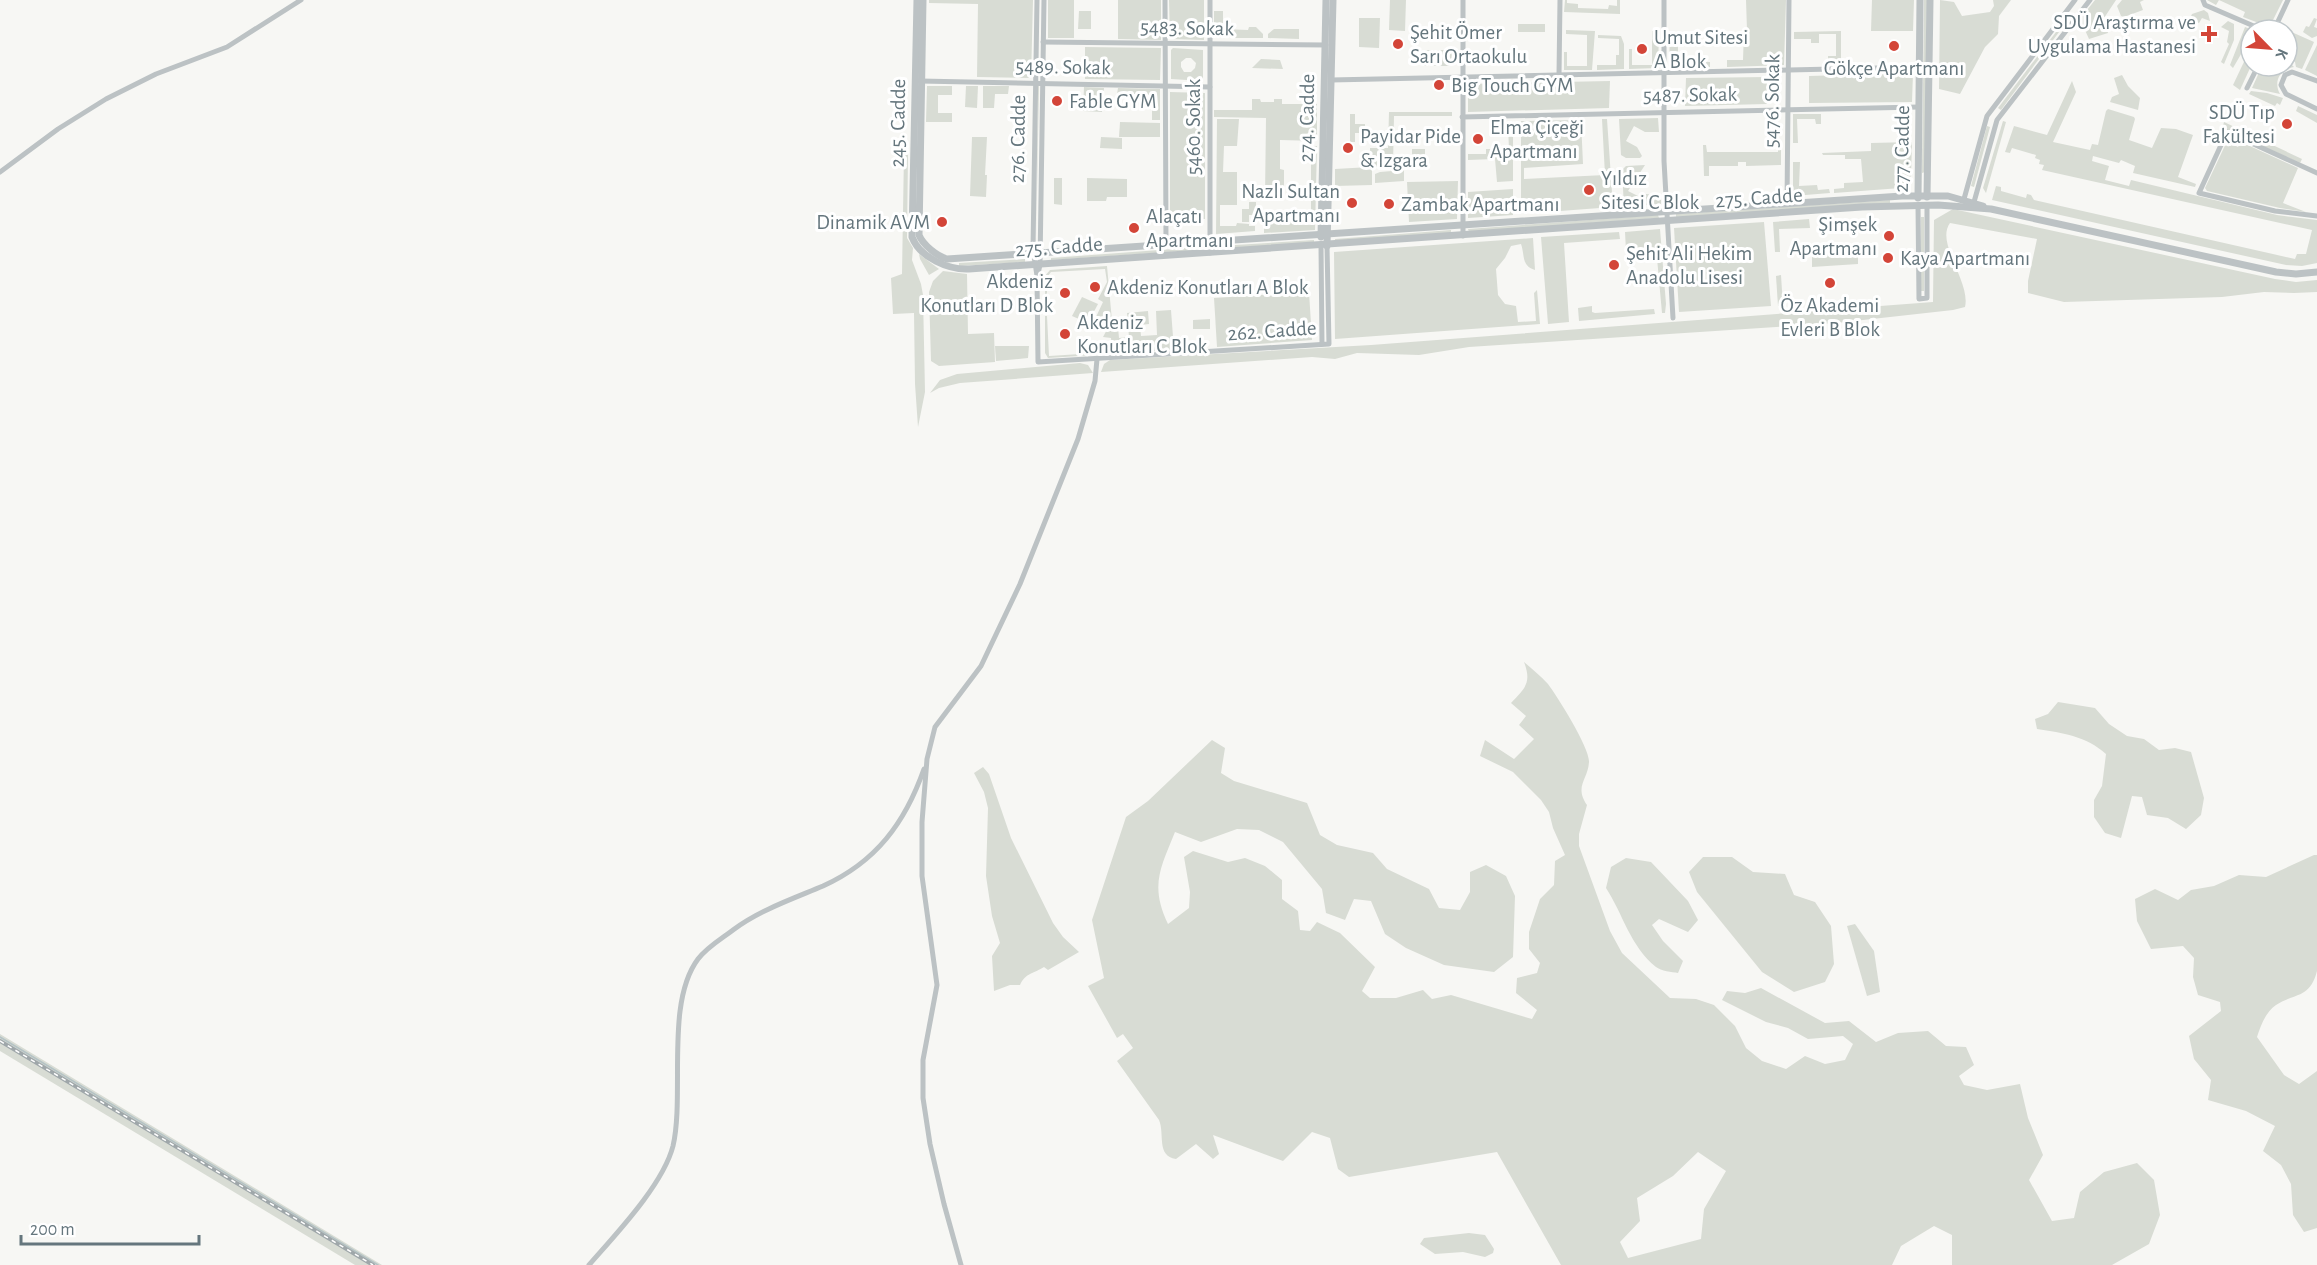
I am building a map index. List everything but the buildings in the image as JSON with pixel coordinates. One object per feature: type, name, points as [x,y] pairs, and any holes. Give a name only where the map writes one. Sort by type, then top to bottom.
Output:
[{"type":"street","points":[[0,172],[58,129],[106,99],[143,80],[234,43],[301,0]]},
{"type":"street","name":"245. Cadde","points":[[916,0],[919,81]]},
{"type":"street","name":"245. Cadde","points":[[923,0],[912,235],[946,263]]},
{"type":"street","name":"276. Cadde","points":[[1036,0],[1038,362]]},
{"type":"street","name":"276. Cadde","points":[[1036,254],[1044,0]]},
{"type":"street","points":[[1165,0],[1166,245]]},
{"type":"street","name":"5460. Sokak","points":[[1210,0],[1210,254]]},
{"type":"street","name":"274. Cadde","points":[[1324,235],[1331,80],[1326,0]]},
{"type":"street","name":"274. Cadde","points":[[1325,344],[1324,235],[1328,45],[1333,0]]},
{"type":"street","points":[[1463,0],[1463,236]]},
{"type":"street","points":[[1559,75],[1560,0]]},
{"type":"street","points":[[1664,0],[1663,112],[1666,221],[1673,318]]},
{"type":"street","name":"5476. Sokak","points":[[1787,203],[1790,0]]},
{"type":"street","name":"277. Cadde","points":[[1920,0],[1919,299],[1927,298],[1930,0]]},
{"type":"street","points":[[1964,199],[1983,127],[1990,113],[2075,0]]},
{"type":"street","points":[[1974,202],[1994,129],[2000,116],[2090,0]]},
{"type":"street","points":[[2203,0],[2205,5],[2239,20]]},
{"type":"street","points":[[2280,18],[2288,0]]},
{"type":"street","name":"5483. Sokak","points":[[1043,42],[1328,45]]},
{"type":"street","points":[[1331,80],[1920,68]]},
{"type":"street","points":[[2317,81],[2295,71],[2285,75],[2281,83],[2286,94],[2317,110]]},
{"type":"street","points":[[2247,88],[2252,78]]},
{"type":"street","name":"5489. Sokak","points":[[919,81],[1210,87]]},
{"type":"street","name":"5487. Sokak","points":[[1462,117],[1919,107]]},
{"type":"street","points":[[1990,113],[2000,116]]},
{"type":"street","points":[[2317,173],[2226,132],[2199,193],[2274,211],[2317,216]]},
{"type":"street","name":"275. Cadde","points":[[946,263],[1036,254],[1918,195],[1964,199],[1991,209]]},
{"type":"street","name":"275. Cadde","points":[[946,263],[961,269],[1037,265],[1918,205],[1991,209]]},
{"type":"street","points":[[1991,209],[2276,272],[2296,274],[2317,272]]},
{"type":"street","name":"262. Cadde","points":[[1038,362],[1325,344]]},
{"type":"street","points":[[589,1265],[660,1176],[671,1152],[675,1128],[681,1014],[686,981],[698,960],[712,945],[752,917],[838,878],[873,853],[901,821],[916,792],[935,727],[981,666],[1020,584],[1078,439],[1095,381],[1097,359]]},
{"type":"street","points":[[927,759],[921,859],[924,902],[937,984],[923,1060],[923,1098],[934,1164],[961,1265]]},
{"type":"shaded area","points":[[929,0],[1033,0],[1031,78],[977,77],[978,4],[929,3]]},
{"type":"shaded area","points":[[1048,0],[1074,0],[1074,38],[1048,38]]},
{"type":"shaded area","points":[[1118,0],[1161,0],[1161,40],[1118,39]]},
{"type":"shaded area","points":[[1169,0],[1204,0],[1204,40],[1170,39]]},
{"type":"shaded area","points":[[1390,0],[1406,0],[1405,31],[1389,30]]},
{"type":"shaded area","points":[[1565,0],[1567,3],[1578,4],[1578,8],[1608,9],[1609,5],[1617,6],[1617,0],[1620,0],[1620,14],[1564,12]]},
{"type":"shaded area","points":[[1746,0],[1786,0],[1784,65],[1727,67],[1727,60],[1743,60],[1744,30],[1747,30]]},
{"type":"shaded area","points":[[1872,0],[1914,0],[1913,31],[1871,31]]},
{"type":"shaded area","points":[[1924,0],[1927,0],[1925,172],[1922,173]]},
{"type":"shaded area","points":[[1940,0],[1954,2],[1962,16],[1990,12],[1994,6],[1993,0],[2011,0],[1999,16],[1998,34],[1985,47],[1960,94],[1939,89]]},
{"type":"shaded area","points":[[2095,0],[2116,0],[2104,18],[2108,33],[2089,39],[2080,19]]},
{"type":"shaded area","points":[[2122,0],[2144,0],[2140,2],[2143,10],[2121,16],[2117,6]]},
{"type":"shaded area","points":[[2207,0],[2219,0],[2216,5]]},
{"type":"shaded area","points":[[2219,0],[2283,0],[2274,18],[2246,18],[2243,17],[2245,12]]},
{"type":"shaded area","points":[[2204,10],[2208,13],[2210,21],[2202,18],[2199,23],[2196,22],[2195,26],[2188,23],[2192,14]]},
{"type":"shaded area","points":[[1079,11],[1091,11],[1091,29],[1078,29]]},
{"type":"shaded area","points":[[1214,11],[1223,11],[1223,29],[1248,30],[1249,27],[1256,27],[1263,34],[1263,38],[1214,38]]},
{"type":"shaded area","points":[[2069,15],[2071,16],[2001,110],[1998,108]]},
{"type":"shaded area","points":[[1359,18],[1380,18],[1379,48],[1359,47]]},
{"type":"shaded area","points":[[2314,18],[2317,19],[2314,27],[2317,28],[2317,36],[2312,38],[2303,32]]},
{"type":"shaded area","points":[[2228,21],[2234,24],[2234,40],[2224,64],[2221,62],[2229,44],[2227,42],[2229,31],[2221,27]]},
{"type":"shaded area","points":[[1518,24],[1545,24],[1545,32],[1518,32]]},
{"type":"shaded area","points":[[1274,29],[1299,29],[1299,39],[1268,38],[1268,34]]},
{"type":"shaded area","points":[[1566,30],[1595,31],[1592,70],[1564,70],[1564,52],[1567,52],[1567,66],[1587,66],[1587,35],[1566,34]]},
{"type":"shaded area","points":[[1652,31],[1659,31],[1658,68],[1629,69],[1629,49],[1632,49],[1632,65],[1652,65]]},
{"type":"shaded area","points":[[1841,31],[1841,63],[1828,64],[1828,56],[1836,56],[1836,34],[1819,34],[1819,43],[1811,43],[1811,39],[1794,39],[1794,32]]},
{"type":"shaded area","points":[[1670,34],[1678,34],[1678,61],[1710,62],[1710,67],[1669,68]]},
{"type":"shaded area","points":[[1598,35],[1621,36],[1624,44],[1624,69],[1597,70],[1597,65],[1616,65],[1616,55],[1619,55],[1619,39],[1598,38]]},
{"type":"shaded area","points":[[2299,35],[2314,42],[2302,69],[2299,68]]},
{"type":"shaded area","points":[[2239,42],[2239,58],[2233,68],[2230,65]]},
{"type":"shaded area","points":[[2317,45],[2317,76],[2305,70]]},
{"type":"shaded area","points":[[1085,47],[1161,48],[1160,80],[1085,79]]},
{"type":"shaded area","points":[[1173,48],[1203,50],[1203,81],[1171,79],[1171,50]],"holes":[[[1186,58],[1191,58],[1196,63],[1195,68],[1191,72],[1184,72],[1181,62]]]},
{"type":"shaded area","points":[[1425,50],[1452,50],[1451,66],[1424,66]]},
{"type":"shaded area","points":[[1261,59],[1280,60],[1283,69],[1252,68]]},
{"type":"shaded area","points":[[2239,72],[2239,78],[2246,78],[2240,90],[2233,85]]},
{"type":"shaded area","points":[[1913,73],[1912,102],[1809,103],[1809,76]]},
{"type":"shaded area","points":[[2122,75],[2128,86],[2140,98],[2138,110],[2110,102],[2112,97],[2119,94],[2114,78]]},
{"type":"shaded area","points":[[1767,77],[1767,104],[1685,106],[1686,78]]},
{"type":"shaded area","points":[[2257,78],[2278,78],[2277,85],[2280,94],[2252,88]]},
{"type":"shaded area","points":[[1610,81],[1609,108],[1468,112],[1468,84]]},
{"type":"shaded area","points":[[2072,81],[2076,92],[2053,142],[2090,150],[2092,144],[2098,145],[2108,109],[2134,117],[2129,140],[2152,148],[2161,128],[2176,129],[2193,135],[2178,177],[2196,184],[2195,187],[2133,173],[2135,166],[2121,160],[2119,163],[2093,156],[2092,161],[2109,166],[2105,180],[2129,186],[2131,180],[2277,215],[2317,220],[2317,263],[2302,266],[2286,265],[1992,200],[1996,186],[2001,187],[2001,191],[2026,198],[2027,194],[2031,195],[2034,200],[2295,259],[2297,254],[2306,254],[2312,230],[2042,170],[2044,165],[2039,164],[2040,160],[2035,158],[2036,155],[2012,148],[2010,153],[2005,152],[2014,126],[2047,135]]},
{"type":"shaded area","points":[[927,86],[952,86],[952,95],[938,95],[938,113],[952,113],[952,122],[926,122]]},
{"type":"shaded area","points":[[966,86],[978,86],[977,108],[965,107]]},
{"type":"shaded area","points":[[983,86],[1009,86],[1008,94],[995,94],[994,108],[983,108]]},
{"type":"shaded area","points":[[1038,86],[1039,86],[1036,245]]},
{"type":"shaded area","points":[[1084,87],[1104,88],[1102,112],[1083,111]]},
{"type":"shaded area","points":[[1118,88],[1160,89],[1160,120],[1152,120],[1152,95],[1117,94]]},
{"type":"shaded area","points":[[2251,91],[2283,98],[2280,105],[2277,103],[2275,106],[2249,94]]},
{"type":"shaded area","points":[[1170,92],[1205,93],[1205,219],[1170,218]]},
{"type":"shaded area","points":[[1252,99],[1274,102],[1274,99],[1282,99],[1282,104],[1317,104],[1317,141],[1280,140],[1280,169],[1284,170],[1284,196],[1265,196],[1266,118],[1214,117],[1214,110],[1252,110]]},
{"type":"shaded area","points":[[2298,106],[2317,115],[2317,123],[2296,111]]},
{"type":"shaded area","points":[[1389,112],[1452,112],[1452,116],[1394,116],[1393,166],[1372,167],[1372,185],[1335,186],[1335,169],[1370,167],[1370,148],[1388,148]]},
{"type":"shaded area","points":[[1350,114],[1355,114],[1355,124],[1365,124],[1365,133],[1355,133],[1355,142],[1350,142]]},
{"type":"shaded area","points":[[1793,114],[1821,114],[1821,124],[1816,124],[1815,119],[1797,119],[1798,143],[1793,143]]},
{"type":"shaded area","points":[[1658,118],[1659,132],[1645,132],[1634,126],[1626,141],[1637,147],[1642,156],[1640,158],[1626,158],[1621,155],[1619,119]]},
{"type":"shaded area","points":[[1217,119],[1239,119],[1237,146],[1224,146],[1223,172],[1237,172],[1237,205],[1220,205],[1220,226],[1236,226],[1237,223],[1249,224],[1249,226],[1255,226],[1255,231],[1216,234]]},
{"type":"shaded area","points":[[1602,119],[1607,119],[1613,207],[1521,214],[1521,121],[1581,120],[1583,164],[1524,168],[1524,179],[1605,175]]},
{"type":"shaded area","points":[[1513,121],[1513,181],[1497,182],[1495,159],[1468,160],[1468,154],[1486,154],[1486,149],[1509,149],[1508,127],[1496,126],[1496,122]]},
{"type":"shaded area","points":[[2003,121],[2006,122],[1986,193],[1983,188]]},
{"type":"shaded area","points":[[1120,122],[1160,123],[1160,137],[1119,137]]},
{"type":"shaded area","points":[[2224,122],[2302,159],[2300,163],[2225,129]]},
{"type":"shaded area","points":[[1987,126],[1990,127],[1974,187],[1971,186]]},
{"type":"shaded area","points":[[972,137],[987,137],[986,197],[970,196]]},
{"type":"shaded area","points":[[1101,137],[1122,138],[1122,149],[1100,148]]},
{"type":"shaded area","points":[[2229,137],[2234,139],[2232,144],[2238,147],[2241,142],[2298,168],[2283,203],[2306,212],[2207,191],[2205,188]]},
{"type":"shaded area","points":[[1912,142],[1911,176],[1901,188],[1834,193],[1834,189],[1844,188],[1844,183],[1863,182],[1861,159],[1845,159],[1845,155],[1823,155],[1822,153],[1871,151],[1871,143]]},
{"type":"shaded area","points":[[1703,145],[1706,145],[1707,152],[1778,152],[1778,145],[1781,145],[1781,165],[1746,166],[1746,162],[1738,162],[1738,166],[1709,166],[1709,176],[1704,176]]},
{"type":"shaded area","points":[[1311,146],[1317,146],[1315,230],[1264,233],[1264,223],[1311,220]]},
{"type":"shaded area","points":[[1412,149],[1425,149],[1425,161],[1412,161]]},
{"type":"shaded area","points":[[904,152],[908,153],[907,238],[913,248],[912,260],[923,295],[925,392],[918,427],[914,313],[893,314],[891,278],[902,274]]},
{"type":"shaded area","points":[[1793,162],[1800,162],[1799,186],[1817,185],[1818,190],[1829,189],[1830,193],[1793,196]]},
{"type":"shaded area","points":[[1645,165],[1628,191],[1640,197],[1646,194],[1661,195],[1661,204],[1624,207],[1622,170],[1626,166]]},
{"type":"shaded area","points":[[1404,170],[1404,181],[1375,183],[1375,174]]},
{"type":"shaded area","points":[[1054,178],[1062,178],[1062,205],[1054,204]]},
{"type":"shaded area","points":[[1087,178],[1127,179],[1127,197],[1107,197],[1106,201],[1087,201]]},
{"type":"shaded area","points":[[1458,181],[1457,219],[1409,222],[1407,182]]},
{"type":"shaded area","points":[[1513,189],[1513,215],[1468,218],[1468,192]]},
{"type":"shaded area","points":[[1890,200],[1890,203],[1676,217],[1676,214]]},
{"type":"shaded area","points":[[1249,202],[1256,202],[1256,215],[1249,215],[1249,222],[1242,222],[1242,209],[1249,209]]},
{"type":"shaded area","points":[[1953,209],[2275,279],[2296,282],[2317,280],[2317,292],[2264,292],[2222,297],[2064,302],[2028,293],[2028,281],[2037,239],[1950,223],[1947,241],[1965,297],[1965,307],[1953,310],[1836,323],[1469,347],[1419,355],[1357,353],[1335,359],[1312,357],[1101,372],[1104,364],[1110,360],[1371,345],[1933,302],[1934,220]]},
{"type":"shaded area","points":[[1658,215],[1659,218],[1469,232],[1468,229]]},
{"type":"shaded area","points":[[1921,217],[1924,217],[1924,291],[1921,291]]},
{"type":"shaded area","points":[[1809,219],[1810,228],[1779,229],[1780,252],[1775,252],[1773,222]]},
{"type":"shaded area","points":[[1764,222],[1771,306],[1679,312],[1674,228]]},
{"type":"shaded area","points":[[1660,229],[1665,313],[1662,313],[1657,258],[1642,256],[1642,250],[1626,251],[1625,232]]},
{"type":"shaded area","points":[[1451,230],[1451,233],[1335,241],[1335,239]]},
{"type":"shaded area","points":[[1619,232],[1620,239],[1564,243],[1569,322],[1548,324],[1541,237]]},
{"type":"shaded area","points":[[1533,238],[1535,270],[1525,263],[1521,244],[1511,246],[1496,269],[1498,295],[1505,304],[1516,306],[1518,322],[1536,321],[1534,293],[1537,290],[1540,324],[1335,339],[1334,252]]},
{"type":"shaded area","points":[[1314,240],[1314,243],[1219,249],[1219,246]]},
{"type":"shaded area","points":[[1200,247],[1200,250],[1051,260],[1051,258]]},
{"type":"shaded area","points":[[1858,251],[1858,264],[1812,267],[1812,254]]},
{"type":"shaded area","points":[[919,254],[939,269],[929,275]]},
{"type":"shaded area","points":[[1025,259],[1025,262],[959,266],[959,263]]},
{"type":"shaded area","points":[[1107,266],[1112,321],[1117,317],[1119,338],[1129,337],[1127,313],[1148,311],[1149,324],[1140,325],[1141,336],[1157,335],[1156,311],[1171,310],[1174,350],[1048,358],[1045,353],[1045,316],[1047,316],[1049,356],[1112,352],[1111,338],[1103,337],[1110,324],[1096,317],[1103,302],[1098,299],[1107,282],[1105,269],[1051,272],[1047,277],[1047,312],[1045,312],[1045,276],[1050,270]]},
{"type":"shaded area","points":[[943,271],[967,274],[968,334],[994,333],[995,362],[939,366],[931,361],[929,292],[933,281]]},
{"type":"shaded area","points":[[1781,275],[1783,306],[1778,306],[1776,276]]},
{"type":"shaded area","points":[[1309,292],[1312,340],[1217,347],[1214,298]]},
{"type":"shaded area","points":[[1082,297],[1098,304],[1088,323],[1072,316]]},
{"type":"shaded area","points":[[1592,306],[1592,312],[1595,313],[1654,309],[1655,314],[1579,321],[1578,308]]},
{"type":"shaded area","points":[[1210,319],[1210,329],[1193,329],[1193,320]]},
{"type":"shaded area","points":[[995,346],[1029,346],[1028,358],[996,361]]},
{"type":"shaded area","points":[[1080,363],[1088,365],[1093,373],[960,383],[939,388],[930,393],[940,380],[957,374]]},
{"type":"shaded area","points":[[1524,662],[1548,684],[1572,722],[1588,755],[1588,768],[1582,788],[1583,798],[1587,805],[1579,834],[1579,846],[1610,931],[1622,953],[1670,998],[1696,999],[1714,1005],[1735,1026],[1746,1048],[1762,1061],[1786,1069],[1805,1056],[1825,1064],[1845,1060],[1853,1044],[1843,1036],[1808,1039],[1788,1028],[1766,1022],[1722,1000],[1727,991],[1745,993],[1761,988],[1825,1023],[1849,1021],[1876,1042],[1898,1033],[1928,1031],[1946,1046],[1966,1047],[1974,1065],[1959,1076],[1964,1085],[1987,1090],[2020,1084],[2028,1118],[2043,1155],[2029,1180],[2052,1221],[2074,1218],[2080,1192],[2104,1172],[2137,1163],[2154,1180],[2160,1215],[2149,1244],[2112,1265],[1952,1265],[1952,1235],[1934,1226],[1901,1246],[1892,1265],[1561,1265],[1497,1152],[1349,1177],[1338,1169],[1330,1138],[1312,1132],[1283,1161],[1213,1135],[1219,1154],[1213,1159],[1196,1144],[1176,1159],[1166,1154],[1163,1149],[1159,1120],[1117,1061],[1133,1048],[1123,1034],[1117,1038],[1088,986],[1104,978],[1092,920],[1126,817],[1148,801],[1212,740],[1225,748],[1221,773],[1234,781],[1307,803],[1320,835],[1337,845],[1373,853],[1387,869],[1429,889],[1439,908],[1460,910],[1470,892],[1470,872],[1486,865],[1506,876],[1515,896],[1513,957],[1494,972],[1444,965],[1406,948],[1385,934],[1371,901],[1354,899],[1345,920],[1326,913],[1322,889],[1283,842],[1259,830],[1237,829],[1201,842],[1175,832],[1161,867],[1158,888],[1159,899],[1168,924],[1189,908],[1190,892],[1184,857],[1193,851],[1228,862],[1245,858],[1265,866],[1282,880],[1282,899],[1298,911],[1300,930],[1310,931],[1317,922],[1340,933],[1375,967],[1362,991],[1370,998],[1396,998],[1423,990],[1432,999],[1451,995],[1532,1019],[1537,1010],[1516,993],[1517,978],[1537,973],[1540,963],[1529,949],[1529,932],[1540,899],[1554,885],[1555,861],[1565,855],[1553,828],[1549,812],[1541,800],[1513,772],[1480,756],[1485,740],[1514,759],[1534,739],[1519,725],[1526,716],[1511,703],[1526,685]],"holes":[[[1698,1152],[1726,1171],[1704,1209],[1701,1239],[1628,1258],[1620,1242],[1640,1221],[1637,1198],[1673,1176]]]},
{"type":"shaded area","points":[[2058,702],[2095,708],[2109,724],[2127,736],[2144,739],[2159,750],[2175,748],[2191,752],[2204,798],[2201,815],[2186,829],[2168,818],[2147,815],[2142,797],[2132,796],[2121,838],[2105,833],[2094,817],[2094,800],[2102,786],[2106,754],[2082,739],[2037,729],[2035,719],[2048,714]]},
{"type":"shaded area","points":[[983,767],[989,774],[1011,838],[1053,923],[1063,937],[1079,952],[1048,970],[1044,967],[1030,974],[1020,985],[1010,985],[994,991],[992,956],[1000,943],[992,916],[986,876],[988,808],[984,792],[974,773]]},
{"type":"shaded area","points":[[2317,855],[2317,971],[2306,991],[2283,1001],[2269,1012],[2257,1037],[2284,1075],[2299,1084],[2317,1071],[2317,1228],[2304,1232],[2293,1215],[2291,1184],[2281,1165],[2263,1151],[2275,1126],[2246,1111],[2208,1100],[2211,1080],[2194,1059],[2189,1036],[2221,1011],[2220,1002],[2198,995],[2193,977],[2194,958],[2183,946],[2151,949],[2137,921],[2135,899],[2155,889],[2178,900],[2191,890],[2214,886],[2239,875],[2266,877]]},
{"type":"shaded area","points":[[1703,857],[1732,857],[1753,872],[1785,874],[1794,895],[1815,902],[1831,926],[1834,964],[1825,982],[1794,992],[1762,972],[1697,892],[1689,872]]},
{"type":"shaded area","points":[[1626,858],[1651,862],[1688,901],[1698,920],[1688,932],[1659,919],[1652,925],[1663,941],[1683,961],[1678,973],[1658,968],[1647,959],[1633,940],[1606,888],[1611,867]]},
{"type":"shaded area","points":[[1855,924],[1874,951],[1880,992],[1867,996],[1847,926]]},
{"type":"shaded area","points":[[0,1034],[382,1265],[355,1265],[0,1051]]},
{"type":"shaded area","points":[[1469,1233],[1485,1235],[1494,1249],[1493,1253],[1485,1257],[1463,1252],[1435,1254],[1420,1244],[1424,1238]]},
{"type":"waterway","points":[[0,1037],[378,1265]]},
{"type":"railway","points":[[0,1041],[373,1265]]},
{"type":"place","name":"SDÜ Araştırma ve Uygulama Hastanesi","points":[[2209,34]]},
{"type":"place","name":"Şehit Ömer Sarı Ortaokulu","points":[[1398,44]]},
{"type":"place","name":"Gökçe Apartmanı","points":[[1894,46]]},
{"type":"place","name":"Umut Sitesi A Blok","points":[[1642,49]]},
{"type":"place","name":"Big Touch GYM","points":[[1439,85]]},
{"type":"place","name":"Fable GYM","points":[[1057,101]]},
{"type":"place","name":"SDÜ Tıp Fakültesi","points":[[2287,124]]},
{"type":"place","name":"Elma Çiçeği Apartmanı","points":[[1478,139]]},
{"type":"place","name":"Payidar Pide & Izgara","points":[[1348,148]]},
{"type":"place","name":"Yıldız Sitesi C Blok","points":[[1589,190]]},
{"type":"place","name":"Nazlı Sultan Apartmanı","points":[[1352,203]]},
{"type":"place","name":"Zambak Apartmanı","points":[[1389,204]]},
{"type":"place","name":"Dinamik AVM","points":[[942,222]]},
{"type":"place","name":"Alaçatı Apartmanı","points":[[1134,228]]},
{"type":"place","name":"Şimşek Apartmanı","points":[[1889,236]]},
{"type":"place","name":"Kaya Apartmanı","points":[[1888,258]]},
{"type":"place","name":"Şehit Ali Hekim Anadolu Lisesi","points":[[1614,265]]},
{"type":"place","name":"Öz Akademi Evleri B Blok","points":[[1830,283]]},
{"type":"place","name":"Akdeniz Konutları A Blok","points":[[1095,287]]},
{"type":"place","name":"Akdeniz Konutları D Blok","points":[[1065,293]]},
{"type":"place","name":"Akdeniz Konutları C Blok","points":[[1065,334]]}]
